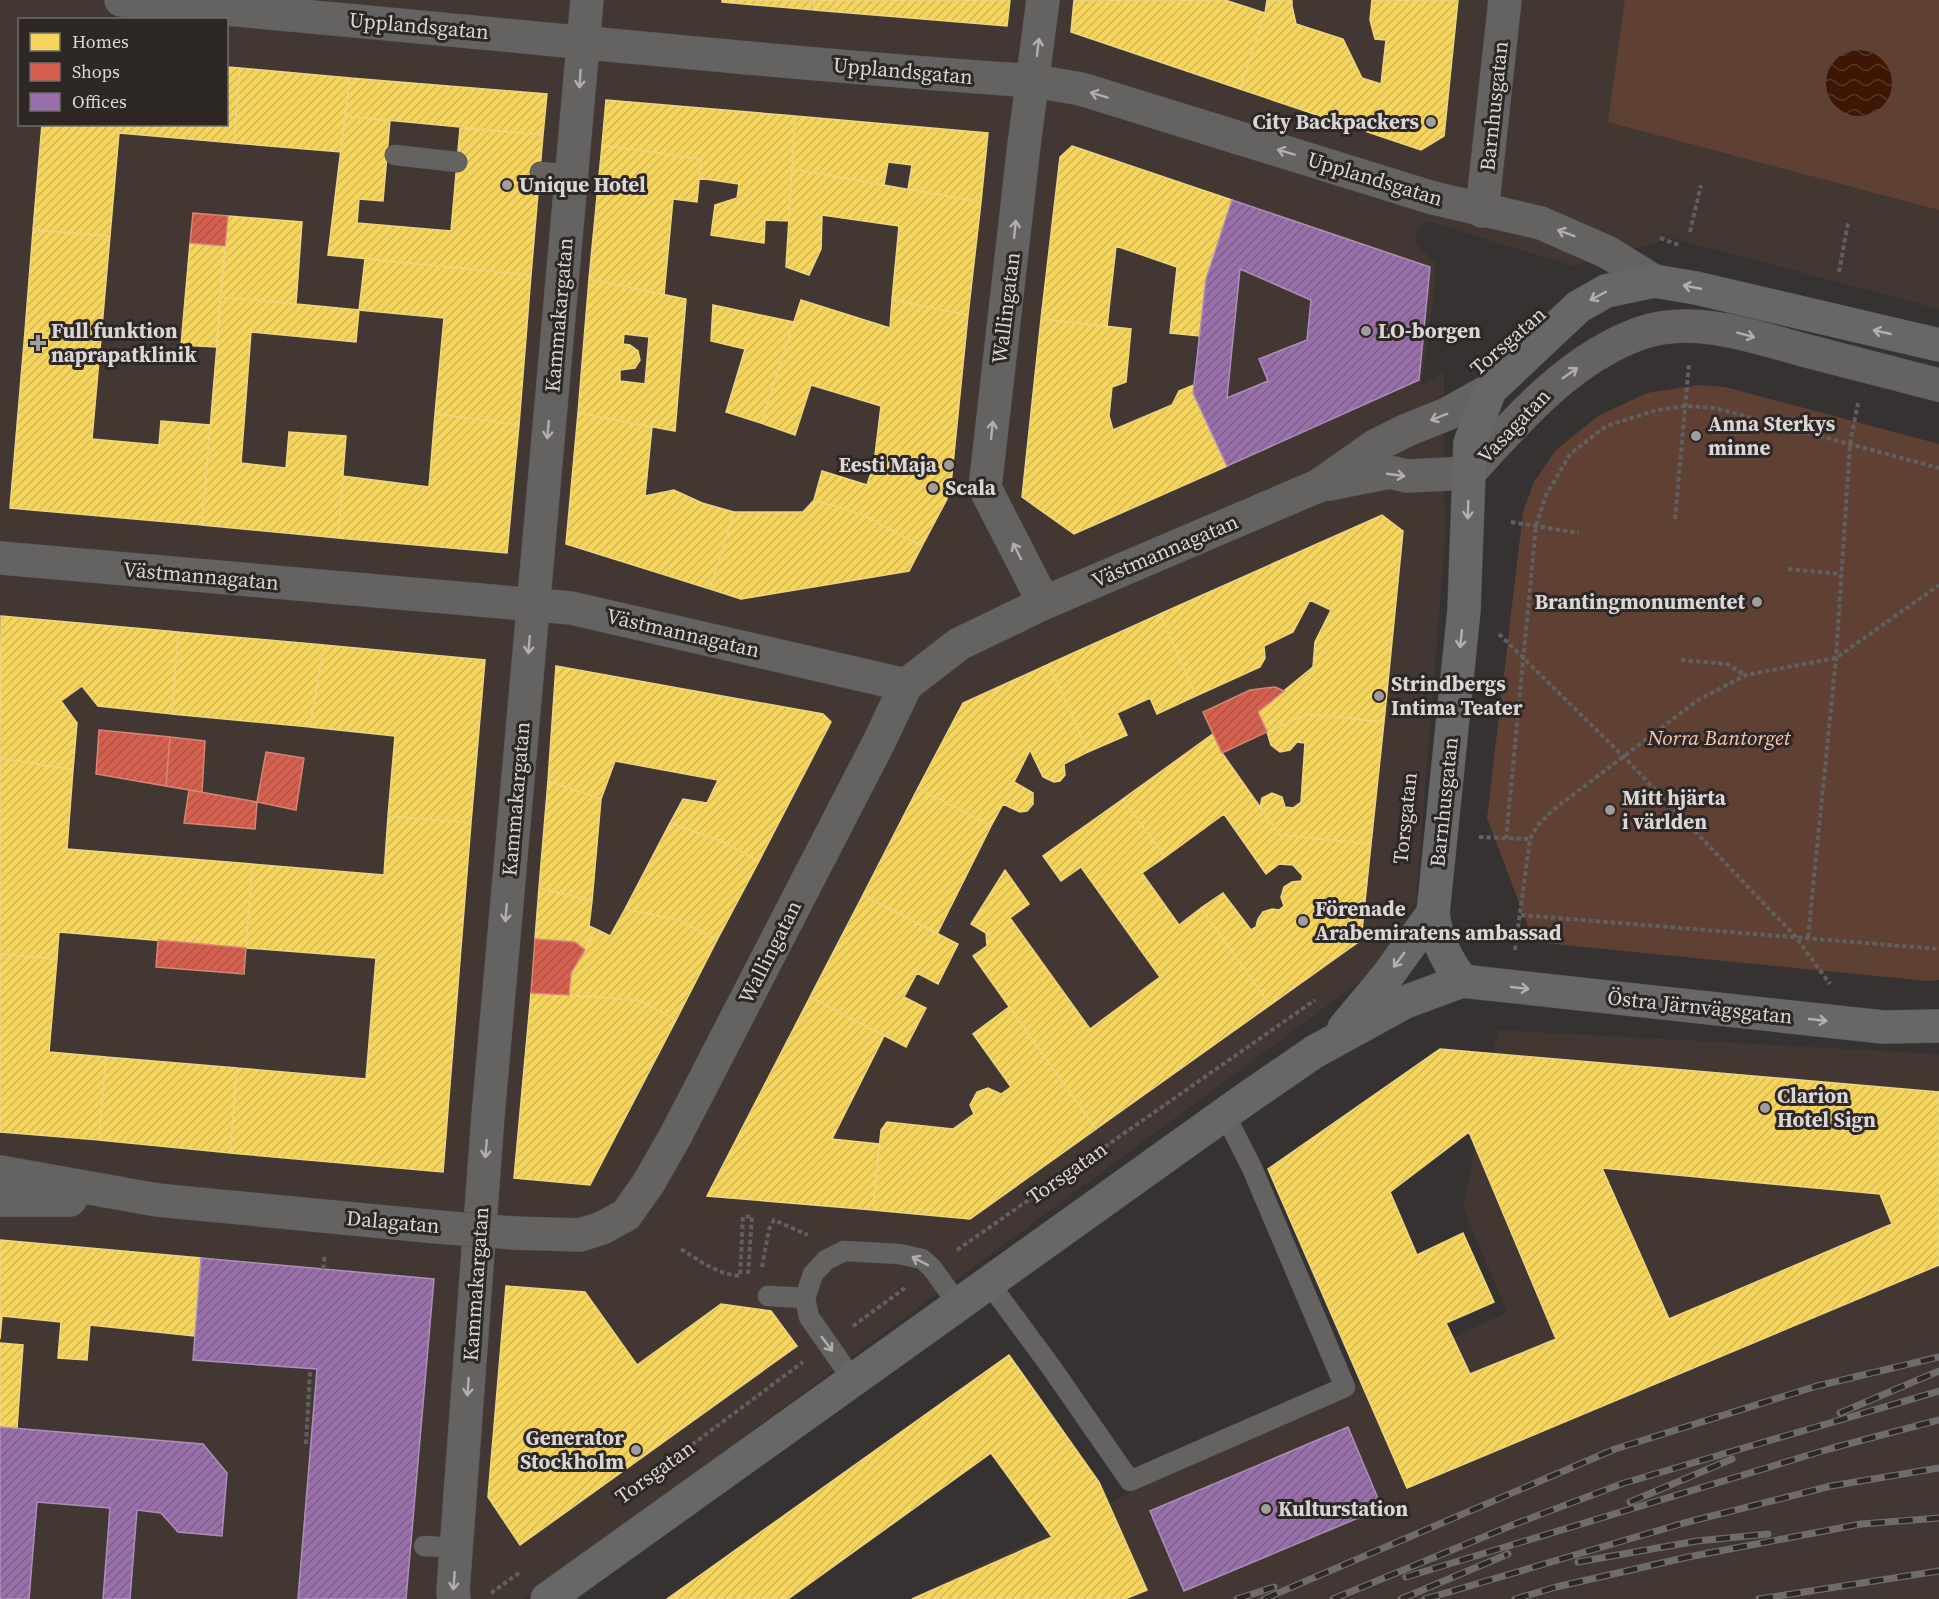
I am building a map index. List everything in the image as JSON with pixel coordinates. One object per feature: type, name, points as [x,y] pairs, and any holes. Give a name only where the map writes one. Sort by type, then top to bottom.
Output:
[{"type":"main road","name":"Vasagatan","points":[[1469,473],[1470,443],[1490,390],[1578,307],[1606,291],[1654,281],[1696,288],[1939,345]]},
{"type":"main road","name":"Barnhusgatan","points":[[1462,981],[1443,952],[1435,932],[1433,913],[1464,610],[1469,473]]},
{"type":"main road","name":"Torsgatan","points":[[1333,1041],[1388,975],[1433,913]]},
{"type":"main road","name":"Torsgatan","points":[[547,1599],[958,1304],[1333,1041],[1405,1002],[1462,981]]},
{"type":"main road","name":"Östra Järnvägsgatan","points":[[1462,981],[1883,1027],[1939,1026]]},
{"type":"street","name":"Upplandsgatan","points":[[120,0],[255,6],[583,43],[1034,81],[1081,89],[1422,195],[1541,224],[1607,252],[1654,281]]},
{"type":"street","name":"Kammakargatan","points":[[454,1599],[483,1182],[533,605],[556,173],[583,43],[587,0]]},
{"type":"street","name":"Wallingatan","points":[[1043,0],[985,488],[1044,603]]},
{"type":"street","name":"Barnhusgatan","points":[[1482,211],[1505,0]]},
{"type":"street","name":"Vasagatan","points":[[1469,473],[1515,422],[1564,377],[1609,346],[1643,332],[1688,325],[1733,332],[1939,385]]},
{"type":"street","name":"Västmannagatan","points":[[0,558],[571,608],[906,684],[959,644],[1044,603],[1318,486],[1375,446],[1447,414],[1490,390]]},
{"type":"street","name":"Västmannagatan","points":[[1318,486],[1390,472],[1407,476],[1469,473]]},
{"type":"street","name":"Wallingatan","points":[[626,1215],[668,1151],[879,742],[906,684]]},
{"type":"street","name":"Dalagatan","points":[[0,1172],[157,1200],[514,1233],[580,1235],[602,1228],[626,1215]]},
{"type":"street","name":"Dalagatan","points":[[0,1200],[157,1200]]},
{"type":"lane","points":[[395,155],[458,162]]},
{"type":"lane","points":[[989,1283],[1051,1366],[1130,1481],[1345,1387],[1252,1168],[1225,1115]]},
{"type":"lane","points":[[853,1380],[808,1317],[805,1298],[813,1274],[826,1260],[844,1251],[899,1254],[922,1259],[932,1268],[958,1304]]},
{"type":"lane","points":[[768,1296],[805,1298]]},
{"type":"lane","points":[[424,1546],[456,1548]]},
{"type":"path","points":[[1690,232],[1701,185]]},
{"type":"path","points":[[1839,272],[1848,223]]},
{"type":"path","points":[[1675,519],[1690,361]]},
{"type":"path","points":[[1808,937],[1836,658],[1850,444],[1858,400]]},
{"type":"path","points":[[1506,839],[1525,660],[1536,526],[1546,495],[1570,454],[1606,426],[1657,410],[1686,406],[1715,408],[1939,468]]},
{"type":"path","points":[[1511,522],[1579,532]]},
{"type":"path","points":[[1788,569],[1841,574]]},
{"type":"path","points":[[1515,957],[1530,839],[1538,826],[1553,810],[1698,700],[1746,675],[1836,658],[1939,585]]},
{"type":"path","points":[[1498,633],[1624,758],[1795,936],[1835,992]]},
{"type":"path","points":[[1682,660],[1727,664],[1746,675]]},
{"type":"path","points":[[1469,837],[1530,839]]},
{"type":"path","points":[[1521,915],[1939,949]]},
{"type":"path","name":"Torsgatan","points":[[659,1469],[932,1268],[1322,996]]},
{"type":"path","points":[[681,1250],[712,1269],[740,1276],[743,1217],[752,1216],[748,1284]]},
{"type":"path","points":[[761,1274],[769,1229]]},
{"type":"path","points":[[323,1269],[325,1254]]},
{"type":"path","points":[[306,1444],[310,1372]]},
{"type":"path","points":[[482,1599],[525,1568]]},
{"type":"shaded area","points":[[0,0],[1939,0],[1939,309],[1671,238],[1573,266],[1427,221],[1417,230],[1415,243],[1435,263],[1435,286],[1421,386],[1444,372],[1445,542],[1416,900],[1381,966],[524,1599],[0,1599]]},
{"type":"shaded area","points":[[1498,1030],[1939,1054],[1939,1599],[909,1599],[1507,1312],[1463,1208]]},
{"type":"green space","points":[[1625,0],[1939,0],[1939,210],[1608,122]]},
{"type":"green space","name":"Norra Bantorget","points":[[1698,385],[1725,387],[1939,444],[1939,980],[1927,981],[1534,942],[1487,818],[1523,512],[1534,482],[1556,450],[1598,416],[1647,393]]},
{"type":"water","points":[[1859,50],[1871,53],[1882,60],[1889,71],[1892,83],[1889,95],[1882,106],[1871,113],[1859,116],[1847,113],[1836,106],[1829,95],[1826,83],[1829,71],[1836,60],[1847,53]]},
{"type":"building: Homes","points":[[722,0],[815,0],[814,10],[722,2]]},
{"type":"building: Homes","points":[[815,0],[1010,0],[1007,26],[814,10]]},
{"type":"building: Homes","points":[[1074,0],[1225,0],[1265,13],[1240,89],[1071,32]]},
{"type":"building: Homes","points":[[1267,0],[1292,0],[1296,24],[1343,39],[1362,78],[1381,84],[1386,40],[1375,39],[1370,20],[1372,0],[1458,0],[1444,136],[1421,150],[1240,89],[1265,13]]},
{"type":"building: Homes","points":[[228,67],[240,68],[234,143],[119,133],[110,236],[33,230],[42,126],[228,126]]},
{"type":"building: Homes","points":[[240,68],[350,78],[341,152],[234,143]]},
{"type":"building: Homes","points":[[350,78],[547,94],[543,135],[345,116]]},
{"type":"building: Homes","points":[[606,100],[795,116],[789,221],[765,220],[764,243],[711,235],[715,205],[737,198],[739,184],[699,178],[701,159],[602,145]]},
{"type":"building: Homes","points":[[345,116],[390,121],[383,201],[359,199],[357,223],[451,231],[460,128],[543,135],[531,275],[328,255]]},
{"type":"building: Homes","points":[[795,116],[988,133],[981,202],[908,189],[912,165],[888,162],[884,185],[792,169]]},
{"type":"building: Homes","points":[[602,145],[701,159],[697,202],[673,199],[664,295],[589,279]]},
{"type":"building: Homes","points":[[1072,146],[1232,200],[1206,279],[1200,336],[1170,333],[1177,267],[1116,246],[1107,327],[1041,319],[1060,157]]},
{"type":"building: Homes","points":[[792,169],[981,202],[968,315],[892,300],[899,226],[822,215],[821,249],[809,275],[786,267]]},
{"type":"building: Homes","points":[[228,216],[302,222],[296,304],[221,297]]},
{"type":"building: Homes","points":[[33,230],[110,236],[101,338],[25,331]]},
{"type":"building: Homes","points":[[190,243],[225,246],[216,347],[181,345]]},
{"type":"building: Homes","points":[[365,259],[531,275],[519,425],[435,414],[444,318],[359,310]]},
{"type":"building: Homes","points":[[589,279],[686,299],[675,431],[578,413]],"holes":[[[624,334],[649,337],[645,384],[620,381],[620,370],[635,368],[640,360],[638,351],[630,345],[623,344]]]},
{"type":"building: Homes","points":[[221,297],[359,310],[356,342],[251,332],[241,463],[286,468],[289,432],[346,436],[338,538],[202,525]]},
{"type":"building: Homes","points":[[801,300],[890,328],[892,300],[968,315],[951,484],[947,499],[922,546],[861,514],[814,500],[822,471],[867,485],[874,463],[881,406],[811,385],[795,435],[761,423]]},
{"type":"building: Homes","points":[[713,305],[794,322],[761,423],[726,412],[745,349],[711,341]]},
{"type":"building: Homes","points":[[1041,319],[1131,329],[1126,382],[1112,387],[1109,416],[1113,430],[1172,405],[1179,391],[1194,385],[1193,393],[1227,466],[1074,534],[1022,497]]},
{"type":"building: Homes","points":[[25,331],[101,338],[92,439],[159,445],[161,421],[210,425],[202,525],[10,508]]},
{"type":"building: Homes","points":[[578,413],[652,427],[645,496],[674,490],[702,503],[734,512],[710,589],[566,544]]},
{"type":"building: Homes","points":[[435,414],[519,425],[507,553],[338,538],[343,476],[429,487]]},
{"type":"building: Homes","points":[[814,500],[861,514],[922,546],[909,571],[741,599],[710,589],[734,512],[803,512]]},
{"type":"building: Homes","points":[[1382,515],[1403,531],[1384,722],[1307,714],[1267,732],[1258,712],[1313,667],[1315,642],[1331,610],[1310,600],[1293,632],[1264,646],[1265,658],[1260,667],[1196,696],[1160,614]]},
{"type":"building: Homes","points":[[1160,614],[1196,696],[1157,714],[1150,698],[1117,713],[1127,735],[1088,752],[1049,664]]},
{"type":"building: Homes","points":[[1,616],[178,632],[172,714],[98,706],[82,686],[61,701],[77,723],[73,770],[0,758]]},
{"type":"building: Homes","points":[[178,632],[324,645],[310,727],[172,714]]},
{"type":"building: Homes","points":[[324,645],[485,660],[471,823],[388,816],[395,736],[310,727]]},
{"type":"building: Homes","points":[[1049,664],[1088,752],[1064,764],[1065,775],[1060,781],[1054,782],[1043,777],[1030,750],[1014,782],[1033,793],[1033,804],[1027,811],[1020,812],[1003,804],[991,826],[918,788],[963,703]]},
{"type":"building: Homes","points":[[556,666],[823,714],[831,722],[759,861],[721,841],[670,823],[683,799],[707,803],[718,780],[615,761],[601,799],[548,781]]},
{"type":"building: Homes","points":[[1307,714],[1384,722],[1371,844],[1280,835],[1260,807],[1262,798],[1272,793],[1282,797],[1285,807],[1293,808],[1301,802],[1305,743],[1297,742],[1290,750],[1280,752],[1271,745],[1267,732]]},
{"type":"building: Homes","points":[[1213,734],[1222,753],[1280,835],[1371,844],[1361,940],[1270,1005],[1201,908],[1223,893],[1251,930],[1256,927],[1263,912],[1272,909],[1279,910],[1284,906],[1281,897],[1284,887],[1292,882],[1301,881],[1303,876],[1293,865],[1279,864],[1266,874],[1224,814],[1165,857],[1123,799]]},
{"type":"building: Homes","points":[[0,758],[73,770],[67,849],[252,864],[246,948],[59,932],[57,959],[0,954]]},
{"type":"building: Homes","points":[[548,781],[601,799],[592,901],[539,888]]},
{"type":"building: Homes","points":[[918,788],[991,826],[937,934],[863,895]]},
{"type":"building: Homes","points":[[1123,799],[1165,857],[1142,873],[1179,925],[1201,908],[1270,1005],[1096,1129],[973,956],[987,946],[986,933],[971,924],[1005,870],[1029,904],[1010,918],[1090,1029],[1160,977],[1081,867],[1061,881],[1043,856]]},
{"type":"building: Homes","points":[[388,816],[471,823],[443,1172],[230,1153],[237,1068],[366,1079],[376,958],[246,948],[252,864],[384,875]]},
{"type":"building: Homes","points":[[670,823],[721,841],[759,861],[717,940],[681,921],[625,909]]},
{"type":"building: Homes","points":[[539,888],[592,901],[589,926],[596,929],[585,950],[575,942],[535,939]]},
{"type":"building: Homes","points":[[863,895],[958,944],[938,984],[917,973],[904,997],[926,1008],[906,1047],[810,997]]},
{"type":"building: Homes","points":[[625,909],[681,921],[717,940],[676,1020],[638,1000],[569,995],[571,973],[596,929],[610,936]]},
{"type":"building: Homes","points":[[0,954],[57,959],[49,1052],[106,1057],[99,1140],[0,1132]]},
{"type":"building: Homes","points":[[531,993],[638,1000],[676,1020],[590,1185],[514,1178]]},
{"type":"building: Homes","points":[[810,997],[884,1036],[832,1139],[879,1144],[873,1210],[707,1196]]},
{"type":"building: Homes","points":[[1009,1007],[1096,1129],[970,1219],[873,1210],[881,1130],[887,1122],[953,1129],[974,1114],[970,1105],[977,1092],[988,1088],[1001,1094],[1011,1087],[973,1034]]},
{"type":"building: Homes","points":[[1440,1049],[1939,1092],[1939,1265],[1407,1488],[1268,1169]],"holes":[[[1469,1132],[1556,1339],[1470,1374],[1446,1323],[1494,1302],[1463,1233],[1417,1255],[1390,1192]],[[1602,1168],[1880,1194],[1892,1224],[1669,1319]]]},
{"type":"building: Homes","points":[[106,1057],[237,1068],[230,1153],[99,1140]]},
{"type":"building: Homes","points":[[0,1240],[201,1258],[194,1336],[90,1325],[87,1360],[58,1358],[61,1322],[2,1316],[0,1339]]},
{"type":"building: Homes","points":[[506,1286],[585,1292],[637,1365],[721,1304],[771,1311],[797,1346],[520,1545],[488,1497]]},
{"type":"building: Homes","points":[[0,1343],[23,1345],[17,1428],[0,1427]]},
{"type":"building: Homes","points":[[1009,1355],[1099,1482],[1147,1590],[1125,1599],[912,1599],[1052,1537],[991,1453],[788,1599],[667,1599]]},
{"type":"building: Shops","points":[[193,213],[228,216],[225,246],[190,243]]},
{"type":"building: Shops","points":[[1275,687],[1284,691],[1258,712],[1267,732],[1222,753],[1203,712],[1250,690]]},
{"type":"building: Shops","points":[[99,730],[170,737],[166,786],[96,774]]},
{"type":"building: Shops","points":[[170,737],[205,741],[202,792],[166,786]]},
{"type":"building: Shops","points":[[266,752],[304,758],[296,810],[257,802]]},
{"type":"building: Shops","points":[[189,790],[257,802],[255,829],[184,823]]},
{"type":"building: Shops","points":[[535,939],[575,942],[585,950],[571,973],[569,995],[531,993]]},
{"type":"building: Shops","points":[[158,940],[246,948],[244,974],[156,967]]},
{"type":"building: Offices","name":"LO-borgen","points":[[1232,200],[1430,267],[1419,380],[1227,466],[1193,393],[1206,279]],"holes":[[[1240,269],[1311,300],[1307,340],[1259,359],[1268,381],[1227,398]]]},
{"type":"building: Offices","points":[[201,1258],[434,1279],[406,1599],[298,1599],[317,1369],[193,1360]]},
{"type":"building: Offices","points":[[0,1427],[203,1444],[227,1473],[222,1536],[178,1532],[161,1513],[137,1510],[130,1599],[103,1599],[110,1508],[37,1502],[29,1599],[0,1599]]},
{"type":"building: Offices","name":"Kulturstation","points":[[1348,1427],[1382,1508],[1184,1591],[1150,1511]]},
{"type":"railway","points":[[1264,1599],[1615,1449],[1817,1386],[1939,1357]]},
{"type":"railway","points":[[1840,1413],[1939,1371]]},
{"type":"railway","points":[[1333,1599],[1515,1524],[1624,1483],[1939,1391]]},
{"type":"railway","points":[[1406,1577],[1829,1449],[1939,1420]]},
{"type":"railway","points":[[1630,1502],[1732,1459]]},
{"type":"railway","points":[[1425,1599],[1684,1523],[1831,1486],[1939,1468]]},
{"type":"railway","points":[[1515,1599],[1556,1587],[1688,1557],[1861,1524],[1939,1518]]},
{"type":"railway","points":[[1578,1562],[1697,1541],[1768,1534]]},
{"type":"railway","points":[[1401,1599],[1508,1554]]},
{"type":"railway","points":[[1759,1599],[1939,1571]]},
{"type":"railway","points":[[1237,1599],[1274,1587]]},
{"type":"place","name":"City Backpackers","points":[[1431,122]]},
{"type":"place","name":"Unique Hotel","points":[[507,185]]},
{"type":"place","name":"LO-borgen","points":[[1366,331]]},
{"type":"place","name":"Full funktion naprapatklinik","points":[[38,343]]},
{"type":"place","name":"Anna Sterkys minne","points":[[1696,436]]},
{"type":"place","name":"Eesti Maja","points":[[949,465]]},
{"type":"place","name":"Scala","points":[[933,488]]},
{"type":"place","name":"Brantingmonumentet","points":[[1757,602]]},
{"type":"place","name":"Strindbergs Intima Teater","points":[[1379,696]]},
{"type":"place","name":"Mitt hjärta i världen","points":[[1610,810]]},
{"type":"place","name":"Förenade Arabemiratens ambassad","points":[[1303,921]]},
{"type":"place","name":"Clarion Hotel Sign","points":[[1765,1108]]},
{"type":"place","name":"Generator Stockholm","points":[[636,1450]]},
{"type":"place","name":"Kulturstation","points":[[1266,1509]]}]
